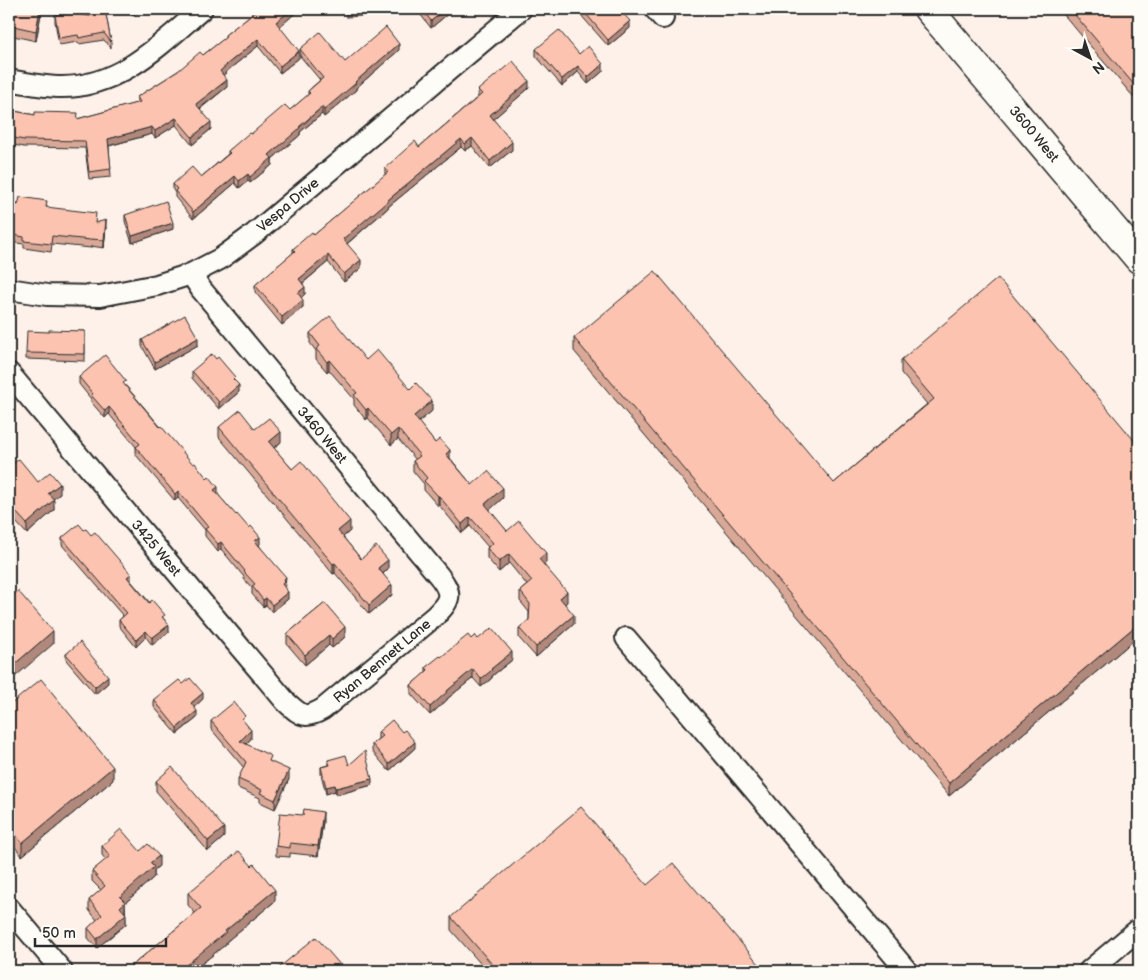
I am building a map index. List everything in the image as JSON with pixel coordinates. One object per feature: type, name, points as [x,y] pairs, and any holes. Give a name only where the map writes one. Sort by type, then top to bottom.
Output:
[{"type":"street","points":[[9,80],[48,87],[80,86],[98,82],[117,75],[133,66],[202,9]]},
{"type":"street","name":"3600 West","points":[[928,9],[1139,259]]},
{"type":"street","name":"Vespa Drive","points":[[9,289],[47,295],[100,296],[157,285],[191,274],[220,259],[254,234],[516,10]]},
{"type":"street","name":"3460 West","points":[[191,274],[201,289],[439,576],[448,589],[450,597]]},
{"type":"street","name":"3425 West","points":[[9,374],[286,702],[300,714],[308,716]]},
{"type":"street","name":"Ryan Bennett Lane","points":[[308,716],[324,709],[436,616],[450,597]]},
{"type":"street","points":[[626,638],[907,971]]},
{"type":"street","points":[[9,908],[62,971]]},
{"type":"street","points":[[1089,971],[1139,929]]},
{"type":"building","points":[[9,9],[40,9],[36,31],[9,25]]},
{"type":"building","points":[[83,9],[105,9],[111,42],[104,33],[79,38],[78,35],[59,38],[55,15],[69,13],[90,16]]},
{"type":"building","points":[[258,9],[292,9],[276,22],[299,51],[280,66],[258,39],[220,71],[227,80],[196,104],[211,122],[192,137],[176,118],[155,131],[152,127],[108,139],[111,169],[89,172],[85,141],[24,140],[9,137],[9,110],[35,115],[35,112],[78,113],[77,119],[140,102],[137,97],[178,71],[200,52],[203,55]]},
{"type":"building","points":[[346,9],[362,9],[362,13],[346,14]]},
{"type":"building","points":[[422,9],[446,9],[431,21]]},
{"type":"building","points":[[582,9],[619,9],[630,21],[608,40]]},
{"type":"building","points":[[1070,9],[1139,9],[1139,84],[1136,87]]},
{"type":"building","points":[[386,27],[399,44],[324,110],[322,107],[299,127],[269,155],[272,158],[250,177],[248,174],[239,181],[235,176],[193,212],[175,191],[177,189],[173,184],[192,167],[201,177],[230,153],[228,151],[249,133],[251,134],[285,105],[290,110],[310,93],[308,91],[323,78],[300,49],[320,32],[345,62]]},
{"type":"building","points":[[559,30],[579,54],[588,46],[603,64],[588,77],[578,66],[562,79],[536,49]]},
{"type":"building","points":[[513,61],[529,81],[490,115],[512,142],[490,161],[472,138],[465,144],[461,139],[343,239],[361,260],[344,274],[328,255],[299,279],[305,287],[298,293],[303,300],[282,317],[255,285],[295,251],[293,249],[312,232],[314,235],[388,172],[385,168],[415,141],[419,147],[482,94],[478,90]]},
{"type":"building","points":[[20,197],[47,201],[46,207],[96,213],[95,223],[106,220],[104,240],[52,236],[51,244],[24,241],[24,237],[9,234],[9,203],[18,205]]},
{"type":"building","points":[[166,201],[173,223],[132,236],[125,215]]},
{"type":"building","points":[[655,271],[834,483],[934,399],[901,360],[998,278],[1138,445],[1139,443],[1139,623],[949,783],[574,338]]},
{"type":"building","points":[[185,315],[198,338],[155,362],[142,340]]},
{"type":"building","points":[[330,316],[366,360],[377,350],[410,389],[416,383],[432,401],[414,416],[435,443],[440,439],[450,450],[446,454],[472,485],[488,471],[503,488],[485,504],[507,531],[519,521],[546,553],[539,559],[567,592],[560,598],[574,615],[536,647],[519,628],[529,620],[530,604],[520,591],[532,581],[509,554],[499,562],[487,548],[493,543],[470,517],[462,524],[424,481],[427,478],[413,461],[420,456],[398,429],[391,435],[368,408],[366,410],[354,395],[357,393],[329,360],[327,362],[316,349],[320,346],[310,333]]},
{"type":"building","points":[[49,330],[85,331],[85,354],[26,353],[27,331],[49,332]]},
{"type":"building","points":[[212,354],[216,359],[218,357],[235,377],[233,379],[239,385],[219,402],[192,371]]},
{"type":"building","points":[[105,355],[126,381],[123,383],[160,427],[207,478],[209,476],[218,487],[214,490],[236,515],[249,528],[251,526],[260,537],[255,541],[286,577],[282,584],[288,592],[272,605],[266,598],[263,600],[252,586],[255,584],[221,542],[218,544],[205,529],[208,527],[178,491],[175,494],[136,447],[140,444],[109,407],[105,411],[91,395],[93,394],[79,377]]},
{"type":"building","points":[[240,410],[255,429],[269,418],[281,432],[269,442],[292,469],[301,461],[350,521],[338,531],[361,559],[376,546],[388,560],[378,568],[392,585],[369,605],[219,427]]},
{"type":"building","points":[[19,459],[38,482],[50,472],[60,484],[48,493],[54,500],[27,524],[15,511],[9,517],[9,467]]},
{"type":"building","points":[[79,524],[91,535],[95,532],[131,574],[127,577],[149,603],[152,600],[165,615],[162,617],[169,625],[152,638],[146,631],[136,640],[119,620],[127,613],[62,538]]},
{"type":"building","points":[[18,591],[53,631],[9,669],[9,599]]},
{"type":"building","points":[[325,603],[345,627],[332,639],[329,635],[305,655],[287,634]]},
{"type":"building","points":[[492,628],[512,652],[481,679],[473,669],[430,707],[411,685],[428,670],[426,667],[468,635],[471,639],[475,635],[478,639]]},
{"type":"building","points":[[80,642],[108,676],[95,687],[66,654]]},
{"type":"building","points":[[190,678],[203,693],[191,703],[197,711],[177,728],[154,700],[179,680],[183,684]]},
{"type":"building","points":[[41,679],[113,767],[22,843],[9,826],[9,702],[11,704]]},
{"type":"building","points":[[234,702],[245,716],[242,719],[251,730],[240,741],[271,756],[269,761],[289,770],[275,800],[260,793],[262,790],[238,779],[246,762],[211,721]]},
{"type":"building","points":[[392,720],[402,732],[405,730],[415,742],[389,764],[372,744],[382,736],[378,732]]},
{"type":"building","points":[[365,751],[372,779],[336,788],[335,785],[326,787],[321,767],[330,765],[328,760],[346,755],[349,765]]},
{"type":"building","points":[[172,767],[224,828],[208,841],[156,781]]},
{"type":"building","points":[[581,807],[647,885],[673,863],[765,971],[498,971],[451,917]]},
{"type":"building","points":[[304,809],[323,812],[318,846],[290,843],[290,848],[276,846],[280,813],[303,815]]},
{"type":"building","points":[[121,829],[140,851],[148,844],[159,856],[150,863],[154,867],[120,897],[125,902],[120,907],[126,914],[97,939],[88,928],[102,915],[89,900],[105,886],[92,871],[110,856],[102,846]]},
{"type":"building","points":[[239,851],[252,866],[254,864],[275,890],[179,971],[132,971],[129,968],[201,908],[188,893]]},
{"type":"building","points":[[316,937],[342,967],[338,971],[275,971]]}]
